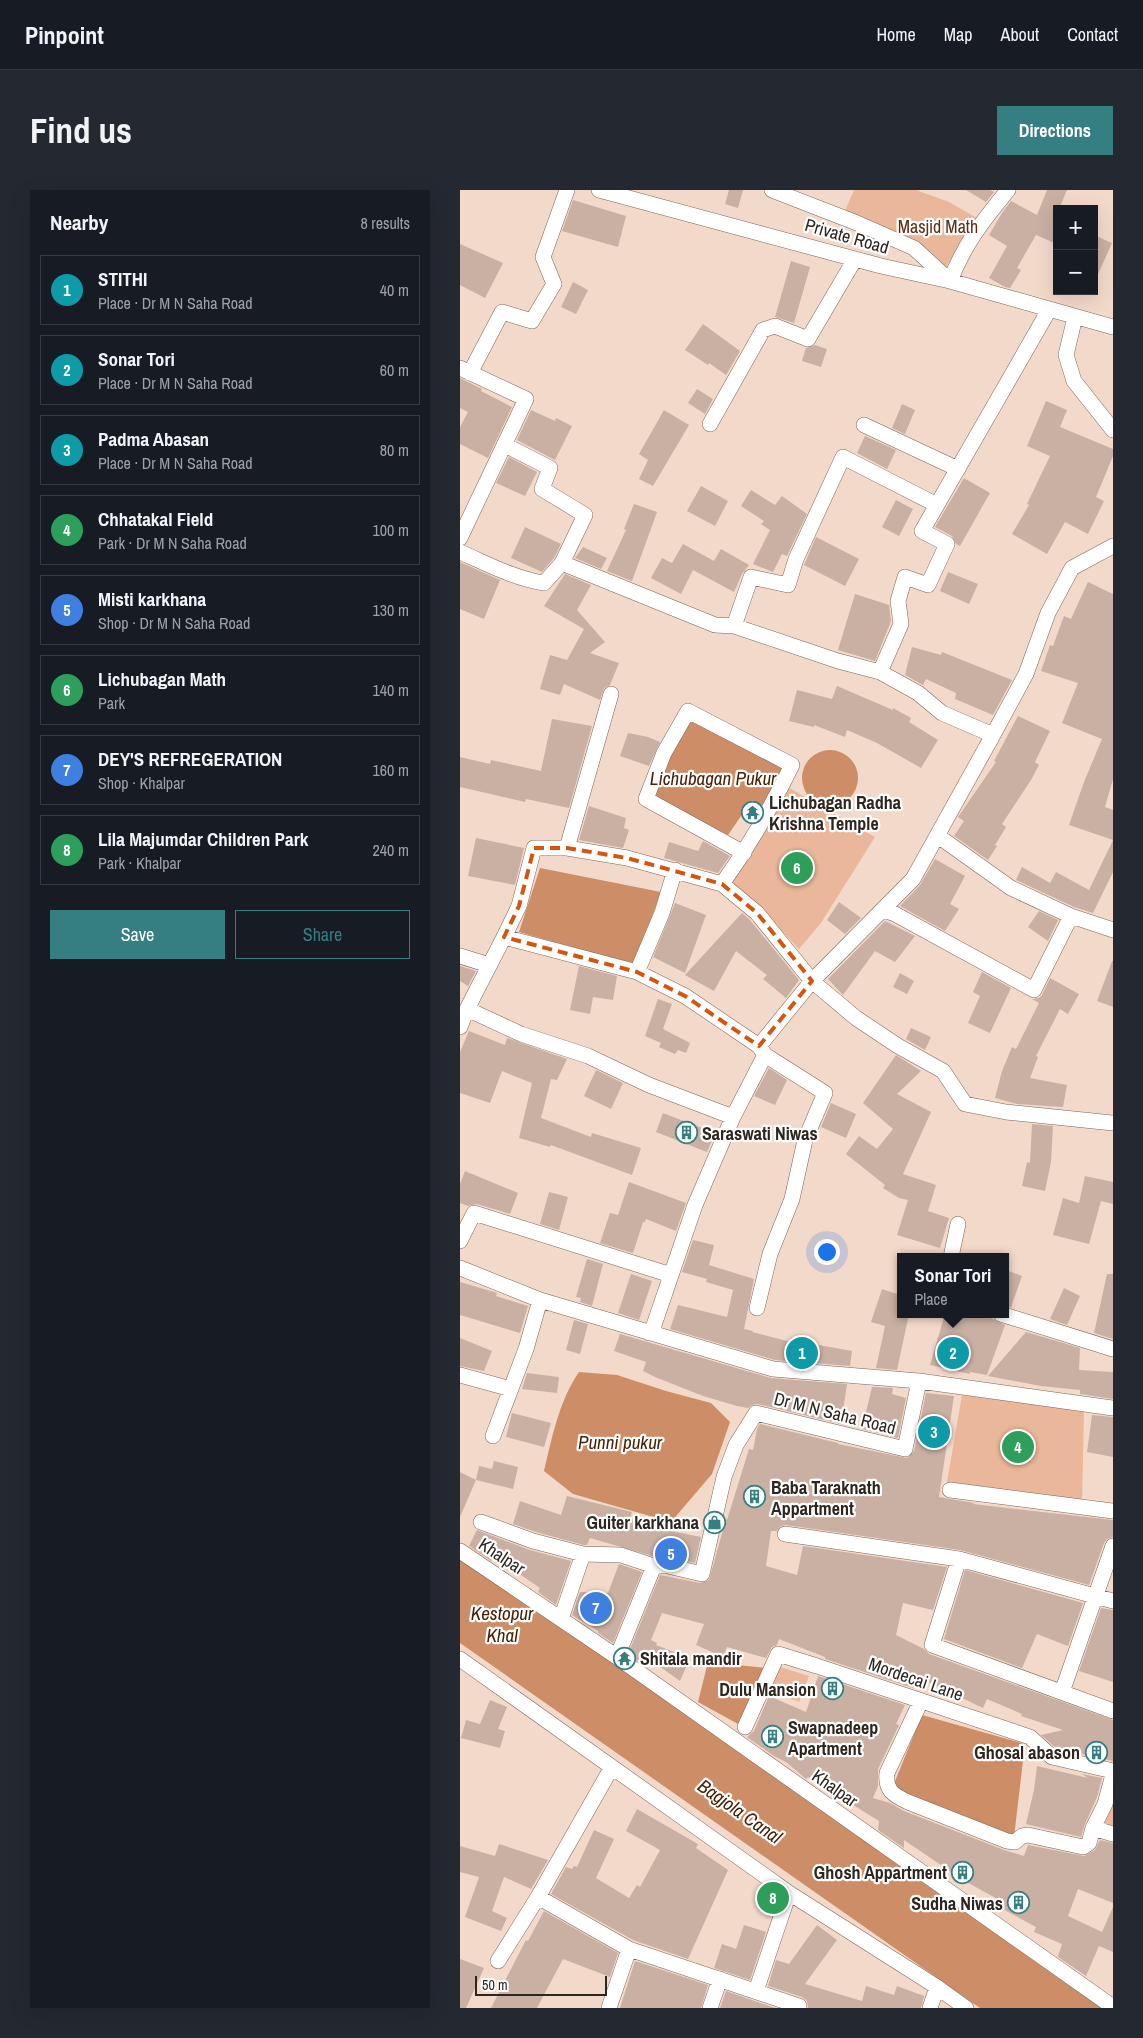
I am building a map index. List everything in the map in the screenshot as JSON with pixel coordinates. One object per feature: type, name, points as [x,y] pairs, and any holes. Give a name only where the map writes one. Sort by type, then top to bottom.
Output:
[{"type":"street","points":[[460,538],[526,399],[465,371],[502,312],[532,321],[554,284],[543,257],[567,190]]},
{"type":"street","name":"Private Road","points":[[600,190],[855,259],[950,281],[1113,327]]},
{"type":"street","points":[[772,190],[857,222],[914,248],[950,281],[961,254],[970,239],[1008,190]]},
{"type":"street","points":[[710,424],[763,330],[775,326],[808,339],[855,259]]},
{"type":"street","points":[[880,672],[901,624],[898,601],[905,577],[928,585],[948,544],[922,531],[1049,310]]},
{"type":"street","points":[[1075,317],[1066,356],[1074,381],[1113,430]]},
{"type":"street","points":[[864,425],[958,469]]},
{"type":"street","points":[[460,552],[524,580],[544,583],[562,562],[585,515],[542,489],[550,468],[505,445]]},
{"type":"street","points":[[734,626],[751,577],[788,585],[796,559],[843,457],[937,505]]},
{"type":"street","points":[[649,1333],[653,1328],[695,1204],[762,1050],[812,981],[852,938],[913,879],[1026,674],[1048,612],[1072,568],[1113,546]]},
{"type":"street","points":[[562,562],[715,625],[734,626],[838,661],[880,672],[918,693],[942,713],[993,735]]},
{"type":"street","points":[[567,848],[611,694]]},
{"type":"street","points":[[722,884],[744,853],[772,805],[792,765],[688,711],[664,753],[646,800],[744,853]]},
{"type":"street","points":[[938,836],[1011,888],[1071,916],[1113,930]]},
{"type":"street","points":[[460,1027],[467,1009],[519,906],[534,848],[567,848],[628,858],[722,884],[757,913],[812,981],[856,1018],[898,1046],[943,1071],[966,1104],[1006,1112],[1113,1123]]},
{"type":"street","points":[[637,972],[662,913],[675,870]]},
{"type":"street","points":[[883,910],[895,914],[1034,990],[1071,916]]},
{"type":"street","points":[[504,937],[637,972],[685,996],[825,1093],[805,1140],[792,1199],[770,1254],[757,1308]]},
{"type":"street","points":[[460,956],[489,965]]},
{"type":"street","points":[[467,1009],[521,1034],[588,1056],[648,1085],[733,1118]]},
{"type":"street","points":[[460,1240],[474,1213],[671,1275]]},
{"type":"street","points":[[952,1253],[958,1224]]},
{"type":"street","points":[[460,1268],[540,1300],[773,1369],[919,1381],[1113,1408]]},
{"type":"street","points":[[494,1436],[526,1349],[540,1300]]},
{"type":"street","points":[[1009,1316],[1113,1349]]},
{"type":"street","points":[[460,1375],[510,1390]]},
{"type":"street","name":"Dr M N Saha Road","points":[[481,1522],[533,1540],[584,1554],[621,1555],[654,1566],[668,1566],[702,1574],[724,1477],[736,1446],[756,1413],[905,1449],[919,1381]]},
{"type":"street","points":[[950,1490],[1113,1511]]},
{"type":"street","points":[[785,1534],[959,1559],[1113,1601]]},
{"type":"street","points":[[1062,1692],[1113,1546]]},
{"type":"street","name":"Khalpar","points":[[460,1550],[617,1657],[1113,2007]]},
{"type":"street","points":[[561,1619],[584,1554]]},
{"type":"street","points":[[959,1559],[932,1645],[1113,1711]]},
{"type":"street","points":[[617,1657],[654,1566]]},
{"type":"street","name":"Mordecai Lane","points":[[745,1727],[778,1654],[1030,1737],[1052,1757],[1113,1771]]},
{"type":"street","points":[[460,1659],[789,1893],[937,1987],[966,2008]]},
{"type":"street","points":[[921,1701],[886,1773],[886,1783],[894,1795],[1007,1841],[1015,1842],[1028,1835],[1083,1847],[1089,1843],[1093,1828],[1105,1804],[1113,1775]]},
{"type":"street","points":[[498,1961],[538,1897],[612,1767]]},
{"type":"street","points":[[1093,1828],[1113,1834]]},
{"type":"street","points":[[756,1991],[789,1893]]},
{"type":"street","points":[[538,1897],[630,1949],[800,2006],[799,2008]]},
{"type":"street","points":[[609,2008],[630,1949]]},
{"type":"street","points":[[710,2008],[720,1980]]},
{"type":"street","points":[[930,2008],[937,1987]]},
{"type":"highlighted area","points":[[534,848],[567,848],[627,858],[722,884],[757,913],[812,981],[759,1046],[685,996],[637,972],[504,937],[519,906]]},
{"type":"green space","name":"Masjid Math","points":[[854,190],[916,190],[949,202],[977,218],[946,267],[845,211]]},
{"type":"green space","points":[[786,786],[875,837],[821,923],[799,949],[760,908],[728,882]]},
{"type":"green space","points":[[962,1395],[1084,1411],[1082,1503],[947,1482]]},
{"type":"green space","points":[[777,1666],[809,1676],[799,1702],[771,1690]]},
{"type":"green space","points":[[1113,1805],[1113,1827],[1104,1824]]},
{"type":"green space","points":[[768,1883],[787,1895],[777,1912],[758,1902]]},
{"type":"water","name":"Lichubagan Pukur","points":[[690,718],[789,766],[772,800],[767,797],[762,806],[752,800],[728,835],[655,797],[667,755]]},
{"type":"water","points":[[824,750],[836,750],[850,758],[858,772],[856,789],[850,798],[836,806],[824,806],[814,801],[807,794],[802,784],[802,772],[807,762],[814,755]]},
{"type":"water","points":[[540,868],[661,892],[634,965],[519,932]]},
{"type":"water","name":"Punni pukur","points":[[579,1372],[617,1375],[711,1403],[730,1422],[712,1474],[671,1522],[573,1494],[544,1471],[561,1407]]},
{"type":"water","name":"Kestopur Khal","points":[[460,1544],[1106,2008],[980,2008],[460,1643]]},
{"type":"water","points":[[708,1662],[767,1668],[738,1724],[698,1702]]},
{"type":"water","points":[[922,1715],[1025,1744],[1014,1837],[891,1791]]},
{"type":"building","points":[[729,190],[743,190],[738,208],[725,204]]},
{"type":"building","points":[[966,190],[990,190],[994,192],[986,202]]},
{"type":"building","points":[[1047,190],[1067,190],[1061,205],[1053,205],[1053,242],[1036,235],[1017,268],[1021,270],[1010,288],[989,278],[1007,246],[989,235],[1011,201],[1037,215]]},
{"type":"building","points":[[573,200],[626,216],[618,247],[562,231]]},
{"type":"building","points":[[1098,237],[1112,243],[1098,274]]},
{"type":"building","points":[[460,244],[503,263],[485,298],[460,285]]},
{"type":"building","points":[[791,261],[810,267],[794,323],[775,317]]},
{"type":"building","points":[[573,282],[588,290],[576,314],[561,307]]},
{"type":"building","points":[[703,324],[740,351],[726,375],[685,350]]},
{"type":"building","points":[[815,345],[827,349],[821,367],[802,361],[806,348]]},
{"type":"building","points":[[460,378],[512,407],[488,458],[460,444],[460,427],[468,412],[460,408]]},
{"type":"building","points":[[697,389],[713,399],[705,414],[688,403]]},
{"type":"building","points":[[1046,401],[1067,410],[1060,427],[1113,449],[1113,456],[1096,497],[1104,501],[1088,534],[1065,522],[1047,554],[1012,534],[1029,505],[1027,504],[1050,456],[1027,446]]},
{"type":"building","points":[[902,404],[915,410],[905,434],[892,428]]},
{"type":"building","points":[[531,410],[555,421],[556,418],[572,426],[555,460],[517,440]]},
{"type":"building","points":[[664,410],[689,425],[653,486],[639,479],[648,460],[639,454]]},
{"type":"building","points":[[865,436],[896,450],[887,469],[857,453]]},
{"type":"building","points":[[509,457],[537,472],[525,496],[496,483]]},
{"type":"building","points":[[964,478],[990,493],[960,546],[956,544],[952,536],[935,527]]},
{"type":"building","points":[[701,486],[728,501],[715,526],[687,511]]},
{"type":"building","points":[[751,490],[775,505],[782,496],[807,514],[787,556],[782,554],[773,572],[753,564],[770,530],[761,524],[764,521],[741,506]]},
{"type":"building","points":[[896,500],[913,509],[899,536],[882,527]]},
{"type":"building","points":[[634,504],[657,512],[632,581],[607,571],[626,530],[624,529]]},
{"type":"building","points":[[525,527],[561,544],[554,558],[542,572],[511,558]]},
{"type":"building","points":[[816,537],[859,559],[845,586],[804,565]]},
{"type":"building","points":[[683,544],[714,561],[721,549],[749,565],[742,574],[734,592],[693,570],[681,594],[651,578],[662,558],[672,563]]},
{"type":"building","points":[[583,547],[607,558],[601,569],[575,558]]},
{"type":"building","points":[[460,562],[500,580],[484,619],[460,609]]},
{"type":"building","points":[[948,572],[978,584],[969,604],[940,591]]},
{"type":"building","points":[[565,574],[591,585],[577,610],[605,642],[590,653],[619,663],[610,685],[604,688],[600,700],[564,684],[560,695],[540,689],[550,655],[567,660],[584,629],[544,606]]},
{"type":"building","points":[[1088,582],[1113,594],[1113,779],[1105,807],[1113,810],[1113,840],[1069,825],[1102,739],[1062,723],[1078,683],[1041,671],[1050,645],[1053,646],[1064,616],[1071,619]]},
{"type":"building","points":[[855,594],[889,605],[891,621],[875,661],[838,650]]},
{"type":"building","points":[[912,647],[941,655],[942,652],[1012,680],[993,715],[955,699],[956,693],[926,679],[923,685],[905,675]]},
{"type":"building","points":[[837,686],[893,710],[893,708],[911,718],[909,722],[938,740],[921,768],[877,743],[847,730],[845,737],[814,725],[814,727],[789,721],[797,690],[832,699]]},
{"type":"building","points":[[1018,716],[1050,731],[1035,762],[1039,765],[1002,824],[1006,827],[988,860],[954,836],[964,821],[958,817],[996,762],[994,761]]},
{"type":"building","points":[[552,719],[592,726],[569,808],[526,799],[525,802],[460,787],[460,757],[490,764],[491,760],[541,771]]},
{"type":"building","points":[[628,733],[648,737],[660,742],[649,766],[620,756]]},
{"type":"building","points":[[589,806],[626,818],[624,828],[629,830],[623,848],[579,840]]},
{"type":"building","points":[[476,838],[524,848],[515,885],[468,876]]},
{"type":"building","points":[[1113,840],[1113,872],[1093,913],[1074,907],[1016,880],[1022,867],[1050,883],[1056,872],[1089,890]]},
{"type":"building","points":[[703,841],[730,856],[718,873],[664,858],[669,842],[698,851]]},
{"type":"building","points":[[935,859],[965,876],[950,904],[959,909],[945,931],[900,906],[920,885]]},
{"type":"building","points":[[839,902],[861,918],[845,934],[827,920]]},
{"type":"building","points":[[675,903],[706,915],[685,973],[653,957]]},
{"type":"building","points":[[1039,911],[1058,920],[1048,941],[1028,927]]},
{"type":"building","points":[[742,913],[750,920],[799,980],[786,998],[763,979],[767,975],[736,951],[714,991],[685,975]]},
{"type":"building","points":[[885,921],[915,936],[895,962],[875,951],[843,995],[828,979]]},
{"type":"building","points":[[1113,961],[1113,1007],[1097,1001]]},
{"type":"building","points":[[460,966],[476,971],[468,986],[460,981]]},
{"type":"building","points":[[579,966],[617,976],[613,1000],[593,997],[590,1014],[570,1010]]},
{"type":"building","points":[[982,972],[1011,988],[990,1033],[968,1023],[980,996],[973,992]]},
{"type":"building","points":[[900,973],[914,981],[907,994],[893,987]]},
{"type":"building","points":[[1050,978],[1079,994],[1068,1014],[1060,1009],[1036,1056],[1038,1057],[1030,1078],[1067,1085],[1063,1107],[1017,1104],[995,1098],[1002,1071],[1012,1047],[1016,1049],[1039,1003],[1032,999],[1039,998],[1042,995]]},
{"type":"building","points":[[658,999],[672,1004],[663,1029],[690,1043],[686,1053],[678,1050],[675,1054],[659,1047],[661,1043],[645,1036]]},
{"type":"building","points":[[911,1028],[931,1037],[925,1050],[906,1039]]},
{"type":"building","points":[[469,1031],[505,1045],[507,1038],[567,1059],[557,1080],[551,1079],[541,1118],[591,1137],[592,1133],[641,1148],[632,1175],[551,1145],[550,1147],[519,1138],[532,1083],[502,1071],[490,1103],[460,1093],[460,1052]]},
{"type":"building","points":[[896,1055],[921,1071],[897,1094],[931,1112],[903,1174],[936,1185],[928,1211],[949,1218],[940,1248],[897,1235],[908,1200],[899,1198],[883,1188],[885,1185],[846,1154],[859,1136],[877,1149],[893,1129],[863,1103]]},
{"type":"building","points":[[769,1068],[787,1080],[775,1105],[754,1096]]},
{"type":"building","points":[[596,1070],[623,1083],[611,1109],[584,1096]]},
{"type":"building","points":[[831,1103],[856,1114],[846,1138],[821,1127]]},
{"type":"building","name":"Saraswati Niwas","points":[[663,1113],[715,1133],[707,1152],[656,1132]]},
{"type":"building","points":[[1032,1124],[1053,1126],[1051,1162],[1045,1191],[1022,1186],[1027,1162],[1030,1163]]},
{"type":"building","points":[[465,1171],[518,1193],[510,1214],[477,1204],[468,1206],[460,1203],[460,1184]]},
{"type":"building","points":[[1085,1176],[1113,1182],[1113,1204],[1101,1201],[1089,1244],[1053,1235],[1063,1198],[1079,1203]]},
{"type":"building","points":[[629,1182],[686,1203],[676,1231],[646,1219],[643,1222],[633,1253],[600,1243],[610,1213],[618,1215]]},
{"type":"building","points":[[549,1192],[568,1197],[559,1230],[540,1224]]},
{"type":"building","points":[[693,1240],[714,1245],[709,1265],[754,1279],[744,1329],[791,1342],[791,1340],[852,1351],[850,1366],[775,1360],[670,1329],[678,1305],[727,1317],[733,1290],[706,1282],[707,1279],[682,1272]]},
{"type":"building","points":[[587,1259],[603,1264],[592,1306],[580,1302],[581,1298],[576,1297]]},
{"type":"building","points":[[1009,1271],[1022,1276],[1011,1307],[1009,1307]]},
{"type":"building","points":[[631,1274],[652,1281],[639,1320],[618,1313]]},
{"type":"building","points":[[1107,1274],[1113,1274],[1113,1339],[1094,1333]]},
{"type":"building","points":[[460,1282],[497,1293],[496,1296],[528,1306],[520,1333],[460,1315]]},
{"type":"building","points":[[1064,1288],[1080,1296],[1067,1325],[1050,1319]]},
{"type":"building","points":[[882,1289],[897,1294],[897,1318],[908,1318],[897,1370],[876,1368],[885,1326],[871,1322]]},
{"type":"building","points":[[944,1318],[991,1318],[1005,1325],[987,1375],[970,1372],[970,1374],[930,1365]]},
{"type":"building","points":[[574,1320],[588,1324],[580,1354],[566,1350]]},
{"type":"building","points":[[1026,1332],[1080,1348],[1079,1370],[1113,1372],[1113,1399],[1080,1394],[1080,1390],[1041,1386],[988,1376]]},
{"type":"building","points":[[620,1334],[771,1378],[847,1384],[841,1424],[758,1404],[748,1408],[737,1406],[703,1396],[655,1377],[643,1371],[646,1362],[614,1351]]},
{"type":"building","points":[[460,1338],[492,1351],[484,1371],[460,1366]]},
{"type":"building","points":[[527,1373],[559,1377],[557,1393],[522,1389]]},
{"type":"building","points":[[872,1387],[893,1388],[892,1394],[906,1398],[898,1438],[862,1429]]},
{"type":"building","points":[[926,1393],[954,1396],[939,1497],[973,1504],[1113,1520],[1113,1537],[1107,1539],[1104,1543],[1089,1585],[960,1550],[786,1525],[781,1526],[776,1531],[771,1531],[766,1566],[797,1575],[803,1546],[947,1567],[933,1610],[903,1603],[896,1635],[924,1649],[929,1654],[1113,1720],[1113,1761],[1056,1748],[1041,1735],[1063,1730],[1021,1716],[1022,1714],[987,1699],[983,1708],[926,1681],[925,1683],[917,1680],[913,1688],[825,1659],[825,1657],[779,1639],[777,1645],[772,1647],[766,1658],[727,1647],[723,1657],[696,1645],[704,1624],[662,1613],[651,1640],[657,1643],[656,1645],[690,1658],[680,1681],[649,1659],[646,1666],[628,1654],[660,1575],[700,1583],[709,1580],[726,1519],[749,1449],[753,1450],[757,1429],[760,1424],[838,1444],[907,1458],[914,1451]]},
{"type":"building","points":[[512,1413],[551,1423],[544,1447],[506,1437]]},
{"type":"building","points":[[1092,1415],[1113,1417],[1113,1457],[1087,1452]]},
{"type":"building","points":[[494,1461],[518,1467],[513,1489],[476,1480],[479,1466],[492,1469]]},
{"type":"building","points":[[460,1472],[476,1480],[460,1517]]},
{"type":"building","points":[[567,1496],[632,1512],[630,1519],[671,1531],[701,1537],[695,1563],[670,1557],[656,1557],[590,1538],[587,1545],[584,1545],[513,1524],[520,1501],[561,1515]]},
{"type":"building","points":[[477,1530],[530,1550],[571,1561],[556,1605],[538,1592],[540,1588],[521,1575],[525,1565],[494,1555],[491,1561],[469,1546]]},
{"type":"building","points":[[619,1564],[642,1572],[613,1643],[572,1615],[580,1592],[608,1593]]},
{"type":"building","points":[[965,1570],[1083,1603],[1068,1646],[1037,1634],[1022,1668],[944,1639]]},
{"type":"building","points":[[1101,1608],[1113,1610],[1113,1682],[1079,1671]]},
{"type":"building","points":[[818,1676],[905,1705],[896,1724],[899,1725],[878,1769],[878,1786],[873,1798],[890,1803],[904,1811],[1004,1850],[1024,1856],[1028,1845],[1084,1856],[1095,1850],[1100,1840],[1113,1843],[1113,1903],[1078,1889],[1068,1916],[1102,1932],[1113,1907],[1113,1952],[1099,1946],[1086,1976],[1058,1957],[1062,1944],[1034,1932],[1036,1927],[999,1907],[1001,1901],[963,1880],[904,1840],[904,1848],[878,1830],[879,1821],[808,1777],[806,1779],[786,1762],[747,1737],[754,1731],[769,1696],[806,1712]]},
{"type":"building","points":[[490,1700],[507,1707],[498,1729],[505,1731],[500,1748],[461,1738],[466,1720],[480,1724]]},
{"type":"building","points":[[1037,1766],[1088,1778],[1082,1774],[1102,1778],[1097,1797],[1081,1837],[1026,1824],[1034,1790]]},
{"type":"building","points":[[637,1809],[698,1844],[696,1848],[728,1870],[688,1959],[633,1940],[551,1894],[566,1867],[572,1869],[574,1866],[577,1867],[594,1830],[614,1839],[596,1878],[629,1898],[637,1885],[640,1887],[660,1850],[626,1831]]},
{"type":"building","points":[[499,1844],[548,1860],[531,1889],[504,1877],[492,1911],[507,1918],[501,1931],[465,1917],[479,1877],[460,1872],[460,1846],[495,1856]]},
{"type":"building","points":[[544,1911],[618,1953],[610,1977],[563,1959],[537,2008],[491,2008],[526,1940],[528,1941]]},
{"type":"building","points":[[744,1925],[766,1932],[750,1980],[714,1968],[722,1944],[736,1949]]},
{"type":"building","points":[[817,1925],[837,1940],[805,1984],[862,2001],[866,1986],[894,1995],[897,1986],[924,1996],[921,2008],[808,2008],[807,2001],[802,1997],[768,1986],[776,1960],[789,1964]]},
{"type":"building","points":[[460,1959],[484,1968],[466,2008],[460,2008]]},
{"type":"building","points":[[635,1961],[708,1985],[701,2008],[620,2008]]},
{"type":"building","points":[[726,1991],[775,2008],[720,2008]]},
{"type":"place","name":"Lichubagan Radha Krishna Temple","points":[[753,812]]},
{"type":"place","name":"Lichubagan Math","points":[[797,868]]},
{"type":"place","name":"Saraswati Niwas","points":[[686,1133]]},
{"type":"place","name":"STITHI","points":[[802,1353]]},
{"type":"place","name":"Sonar Tori","points":[[953,1353]]},
{"type":"place","name":"Padma Abasan","points":[[934,1432]]},
{"type":"place","name":"Chhatakal Field","points":[[1018,1447]]},
{"type":"place","name":"Baba Taraknath Appartment","points":[[755,1497]]},
{"type":"place","name":"Guiter karkhana","points":[[715,1522]]},
{"type":"place","name":"Misti karkhana","points":[[671,1554]]},
{"type":"place","name":"DEY'S REFREGERATION","points":[[596,1608]]},
{"type":"place","name":"Shitala mandir","points":[[624,1658]]},
{"type":"place","name":"Dulu Mansion","points":[[832,1689]]},
{"type":"place","name":"Swapnadeep Apartment","points":[[772,1737]]},
{"type":"place","name":"Ghosal abason","points":[[1096,1752]]},
{"type":"place","name":"Ghosh Appartment","points":[[963,1872]]},
{"type":"place","name":"Lila Majumdar Children Park","points":[[773,1898]]},
{"type":"place","name":"Sudha Niwas","points":[[1019,1903]]},
{"type":"water label","name":"Bagjola Canal","points":[[740,1811]]}]
